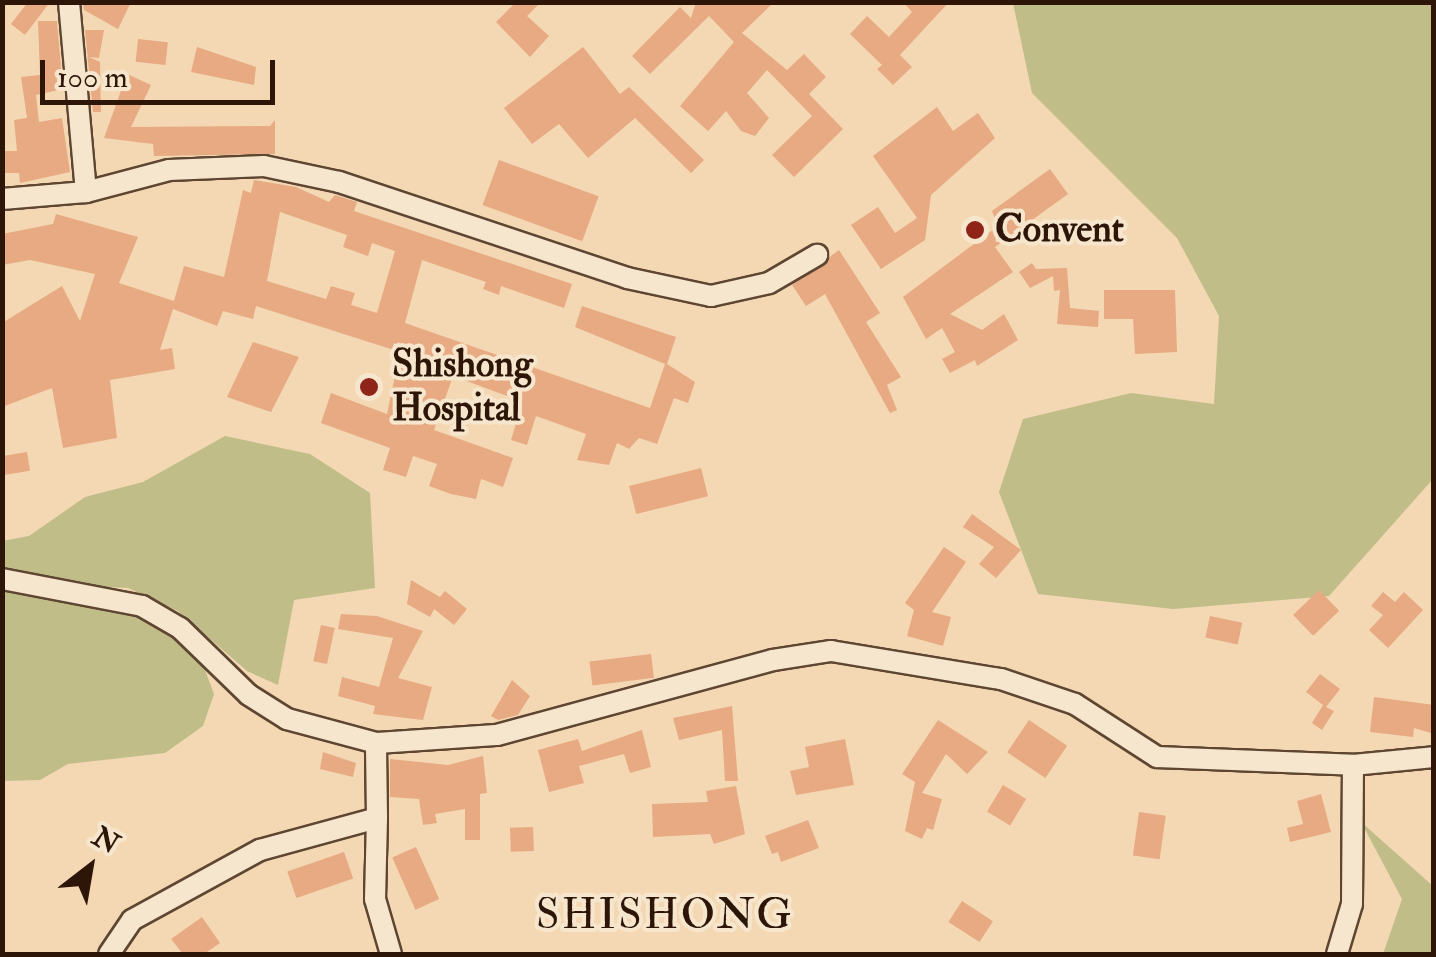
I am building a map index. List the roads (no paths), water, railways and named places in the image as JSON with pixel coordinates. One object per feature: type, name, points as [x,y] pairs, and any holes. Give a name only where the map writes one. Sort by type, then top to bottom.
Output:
[{"type":"street","points":[[69,2],[86,192]]},
{"type":"street","points":[[2,198],[86,192],[168,170],[264,166],[339,182],[626,278],[711,296],[768,283],[817,255]]},
{"type":"street","points":[[2,579],[142,606],[180,628],[250,695],[286,719],[376,744],[497,735],[773,660],[831,651],[1001,679],[1075,704],[1156,756],[1353,764],[1434,757]]},
{"type":"street","points":[[376,744],[376,899],[390,954]]},
{"type":"street","points":[[1338,954],[1352,904],[1353,764]]},
{"type":"street","points":[[109,954],[132,920],[260,850],[377,818]]},
{"type":"place","name":"Convent","points":[[975,230]]},
{"type":"place","name":"Shishong Hospital","points":[[369,387]]},
{"type":"district","name":"SHISHONG","points":[[665,915]]}]
